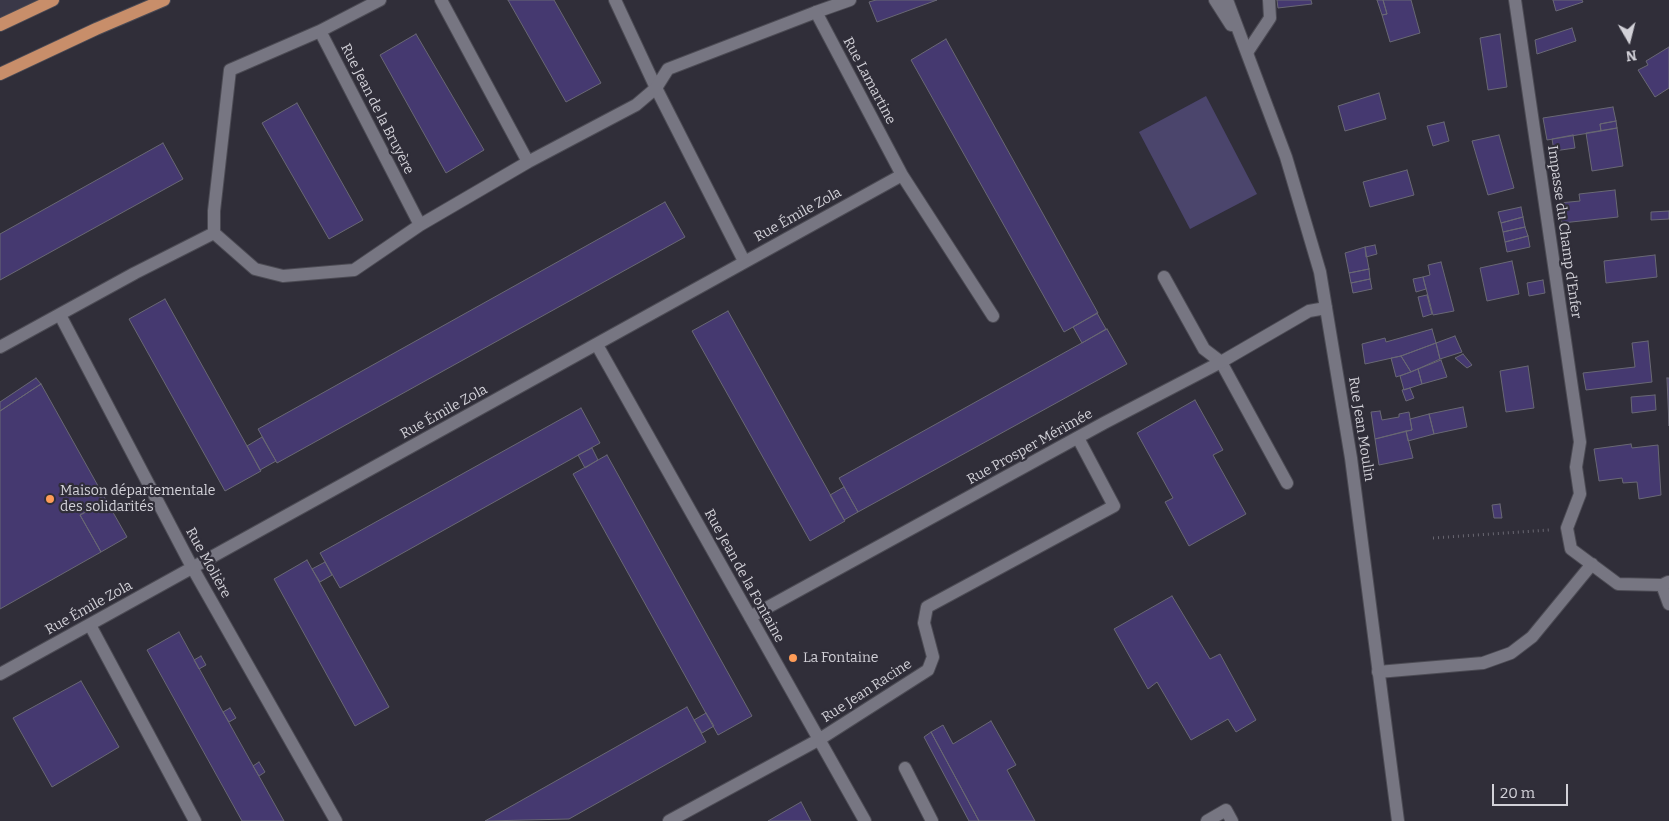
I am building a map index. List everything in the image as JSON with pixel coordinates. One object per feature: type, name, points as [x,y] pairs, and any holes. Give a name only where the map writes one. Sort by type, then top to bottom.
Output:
[{"type":"main road","points":[[0,25],[53,0]]},
{"type":"main road","points":[[0,74],[96,29],[164,0]]},
{"type":"street","points":[[380,0],[320,31],[230,70],[214,211],[214,233],[255,269],[284,276],[354,270],[420,226],[528,162],[636,105],[656,88],[668,70],[850,0]]},
{"type":"street","points":[[441,0],[528,162]]},
{"type":"street","points":[[615,0],[656,88],[744,261]]},
{"type":"street","points":[[1215,0],[1248,51]]},
{"type":"street","points":[[1227,0],[1248,51]]},
{"type":"street","points":[[1248,51],[1270,18],[1269,0]]},
{"type":"street","name":"Impasse du Champ d'Enfer","points":[[1515,0],[1580,442],[1576,468],[1580,494],[1567,528]]},
{"type":"street","name":"Rue Lamartine","points":[[816,12],[902,175],[993,316]]},
{"type":"street","name":"Rue Jean de la Bruyère","points":[[320,31],[420,226]]},
{"type":"street","name":"Rue Jean Moulin","points":[[1248,51],[1286,157],[1320,272],[1351,458],[1398,821]]},
{"type":"street","name":"Rue Émile Zola","points":[[0,674],[90,626],[192,567],[902,175]]},
{"type":"street","points":[[0,347],[135,273],[214,233]]},
{"type":"street","points":[[1164,277],[1204,349],[1221,362],[1287,483]]},
{"type":"street","name":"Rue Prosper Mérimée","points":[[750,617],[1221,362],[1309,311],[1326,308]]},
{"type":"street","name":"Rue Molière","points":[[60,315],[192,567],[336,821]]},
{"type":"street","name":"Rue Jean de la Fontaine","points":[[597,345],[865,821]]},
{"type":"street","name":"Rue Jean Racine","points":[[669,821],[820,739],[928,670],[933,658],[924,623],[927,607],[1114,506],[1078,438]]},
{"type":"street","points":[[1567,528],[1571,549],[1618,584],[1666,583],[1669,604]]},
{"type":"street","points":[[1378,672],[1483,663],[1511,653],[1532,637],[1592,564]]},
{"type":"street","points":[[90,626],[195,821]]},
{"type":"street","points":[[905,768],[932,821]]},
{"type":"street","points":[[1207,821],[1226,810],[1232,821]]},
{"type":"path","points":[[1433,538],[1567,528]]},
{"type":"shaded area","points":[[0,0],[37,0],[0,18]]},
{"type":"shaded area","points":[[1206,96],[1257,194],[1190,229],[1139,132]]},
{"type":"building","points":[[508,0],[554,0],[601,83],[566,102]]},
{"type":"building","points":[[876,0],[937,0],[877,22],[869,2]]},
{"type":"building","points":[[1277,0],[1311,0],[1312,4],[1278,8]]},
{"type":"building","points":[[1377,0],[1383,0],[1387,14],[1382,15]]},
{"type":"building","points":[[1383,0],[1411,0],[1420,33],[1390,42],[1382,15],[1387,14]]},
{"type":"building","points":[[1553,0],[1582,0],[1583,2],[1556,11]]},
{"type":"building","points":[[1572,28],[1576,41],[1537,54],[1535,40]]},
{"type":"building","points":[[416,34],[484,150],[446,173],[380,55]]},
{"type":"building","points":[[1500,34],[1507,87],[1488,90],[1480,38]]},
{"type":"building","points":[[946,39],[1098,313],[1064,332],[911,60]]},
{"type":"building","points":[[1669,47],[1669,88],[1655,97],[1638,70],[1648,65],[1646,61]]},
{"type":"building","points":[[1379,93],[1386,119],[1345,131],[1338,106]]},
{"type":"building","points":[[297,103],[363,220],[329,239],[262,123]]},
{"type":"building","points":[[1613,107],[1616,121],[1600,124],[1601,131],[1547,140],[1543,118]]},
{"type":"building","points":[[1616,121],[1617,128],[1601,131],[1600,124]]},
{"type":"building","points":[[1444,122],[1449,141],[1433,146],[1427,126]]},
{"type":"building","points":[[1617,128],[1623,166],[1592,171],[1586,133]]},
{"type":"building","points":[[1499,135],[1514,188],[1488,195],[1472,141]]},
{"type":"building","points":[[1573,135],[1575,148],[1554,151],[1552,139]]},
{"type":"building","points":[[163,143],[183,179],[0,280],[0,234]]},
{"type":"building","points":[[1407,170],[1414,195],[1370,207],[1363,182]]},
{"type":"building","points":[[1615,190],[1618,217],[1562,223],[1559,203],[1580,201],[1579,194]]},
{"type":"building","points":[[665,202],[685,237],[277,463],[258,429]]},
{"type":"building","points":[[1521,207],[1523,217],[1501,223],[1498,212]]},
{"type":"building","points":[[1669,211],[1669,219],[1651,220],[1651,212]]},
{"type":"building","points":[[1523,217],[1525,227],[1503,232],[1501,223]]},
{"type":"building","points":[[1525,227],[1528,236],[1505,242],[1503,232]]},
{"type":"building","points":[[1528,236],[1530,247],[1507,252],[1505,242]]},
{"type":"building","points":[[1375,245],[1377,254],[1366,257],[1365,247]]},
{"type":"building","points":[[1365,247],[1369,269],[1349,273],[1345,253]]},
{"type":"building","points":[[1655,255],[1657,277],[1606,283],[1604,261]]},
{"type":"building","points":[[1512,261],[1519,294],[1487,301],[1480,268]]},
{"type":"building","points":[[1441,262],[1454,311],[1433,315],[1423,277],[1430,275],[1428,265]]},
{"type":"building","points":[[1369,269],[1370,279],[1351,283],[1349,273]]},
{"type":"building","points":[[1423,277],[1426,289],[1416,292],[1413,279]]},
{"type":"building","points":[[1370,279],[1372,289],[1353,293],[1351,283]]},
{"type":"building","points":[[1543,280],[1545,293],[1529,296],[1527,283]]},
{"type":"building","points":[[1427,295],[1432,314],[1423,317],[1418,297]]},
{"type":"building","points":[[165,299],[261,471],[225,491],[129,319]]},
{"type":"building","points":[[728,311],[845,521],[810,541],[692,331]]},
{"type":"building","points":[[1097,313],[1106,329],[1082,343],[1073,327]]},
{"type":"building","points":[[1107,329],[1127,364],[858,512],[839,478]]},
{"type":"building","points":[[1432,329],[1436,343],[1401,356],[1365,364],[1362,344],[1385,338],[1386,342]]},
{"type":"building","points":[[1455,336],[1462,352],[1440,359],[1436,343]]},
{"type":"building","points":[[1648,341],[1652,382],[1586,390],[1583,373],[1635,367],[1632,343]]},
{"type":"building","points":[[1436,343],[1440,359],[1411,372],[1401,356]]},
{"type":"building","points":[[1463,354],[1472,365],[1467,368],[1455,358]]},
{"type":"building","points":[[1401,356],[1411,372],[1396,377],[1391,358]]},
{"type":"building","points":[[1441,360],[1447,377],[1422,384],[1418,369]]},
{"type":"building","points":[[1528,366],[1534,408],[1506,412],[1500,371]]},
{"type":"building","points":[[1418,369],[1422,384],[1404,390],[1400,376]]},
{"type":"building","points":[[36,378],[41,384],[0,411],[0,402]]},
{"type":"building","points":[[1667,378],[1669,378],[1669,426]]},
{"type":"building","name":"Maison départementale des solidarités","points":[[41,384],[102,493],[99,505],[80,515],[101,552],[0,609],[0,411]]},
{"type":"building","points":[[1410,388],[1414,398],[1406,401],[1402,390]]},
{"type":"building","points":[[1655,395],[1656,410],[1632,413],[1631,397]]},
{"type":"building","points":[[1195,400],[1223,450],[1213,455],[1246,514],[1189,546],[1165,502],[1173,498],[1137,433]]},
{"type":"building","points":[[1463,407],[1467,427],[1434,434],[1429,414]]},
{"type":"building","points":[[581,408],[600,443],[340,588],[320,553]]},
{"type":"building","points":[[1380,411],[1382,420],[1399,417],[1399,414],[1409,412],[1412,430],[1375,439],[1371,412]]},
{"type":"building","points":[[1429,414],[1434,434],[1408,441],[1406,431],[1412,430],[1410,419]]},
{"type":"building","points":[[1406,431],[1413,458],[1379,465],[1375,439]]},
{"type":"building","points":[[262,437],[276,461],[260,470],[247,446]]},
{"type":"building","points":[[1631,444],[1632,448],[1658,445],[1661,495],[1639,499],[1637,482],[1623,483],[1622,478],[1599,481],[1594,449]]},
{"type":"building","points":[[592,448],[598,460],[585,468],[578,455]]},
{"type":"building","points":[[607,455],[752,716],[718,735],[573,474]]},
{"type":"building","points":[[844,487],[858,512],[844,520],[830,495]]},
{"type":"building","points":[[102,493],[127,537],[101,552],[80,515],[99,505]]},
{"type":"building","points":[[1500,504],[1502,518],[1494,518],[1492,505]]},
{"type":"building","points":[[307,560],[389,707],[355,726],[274,579]]},
{"type":"building","points":[[325,562],[332,575],[320,582],[312,569]]},
{"type":"building","points":[[1172,596],[1210,659],[1220,654],[1256,720],[1236,732],[1228,719],[1191,740],[1157,682],[1148,689],[1114,629]]},
{"type":"building","points":[[179,632],[284,821],[242,821],[147,650]]},
{"type":"building","points":[[201,656],[206,665],[199,669],[194,660]]},
{"type":"building","points":[[81,681],[119,747],[52,787],[13,718]]},
{"type":"building","points":[[687,707],[706,742],[569,819],[485,821]]},
{"type":"building","points":[[230,708],[236,718],[229,722],[223,712]]},
{"type":"building","points":[[706,713],[714,726],[702,733],[694,720]]},
{"type":"building","points":[[991,721],[1016,765],[1007,770],[1035,821],[979,821],[931,732],[943,725],[953,744]]},
{"type":"building","points":[[931,732],[979,821],[969,821],[924,737]]},
{"type":"building","points":[[259,762],[265,772],[259,776],[253,766]]},
{"type":"building","points":[[801,802],[811,821],[768,821]]},
{"type":"place","name":"Maison départementale des solidarités","points":[[50,499]]},
{"type":"place","name":"La Fontaine","points":[[793,658]]}]
